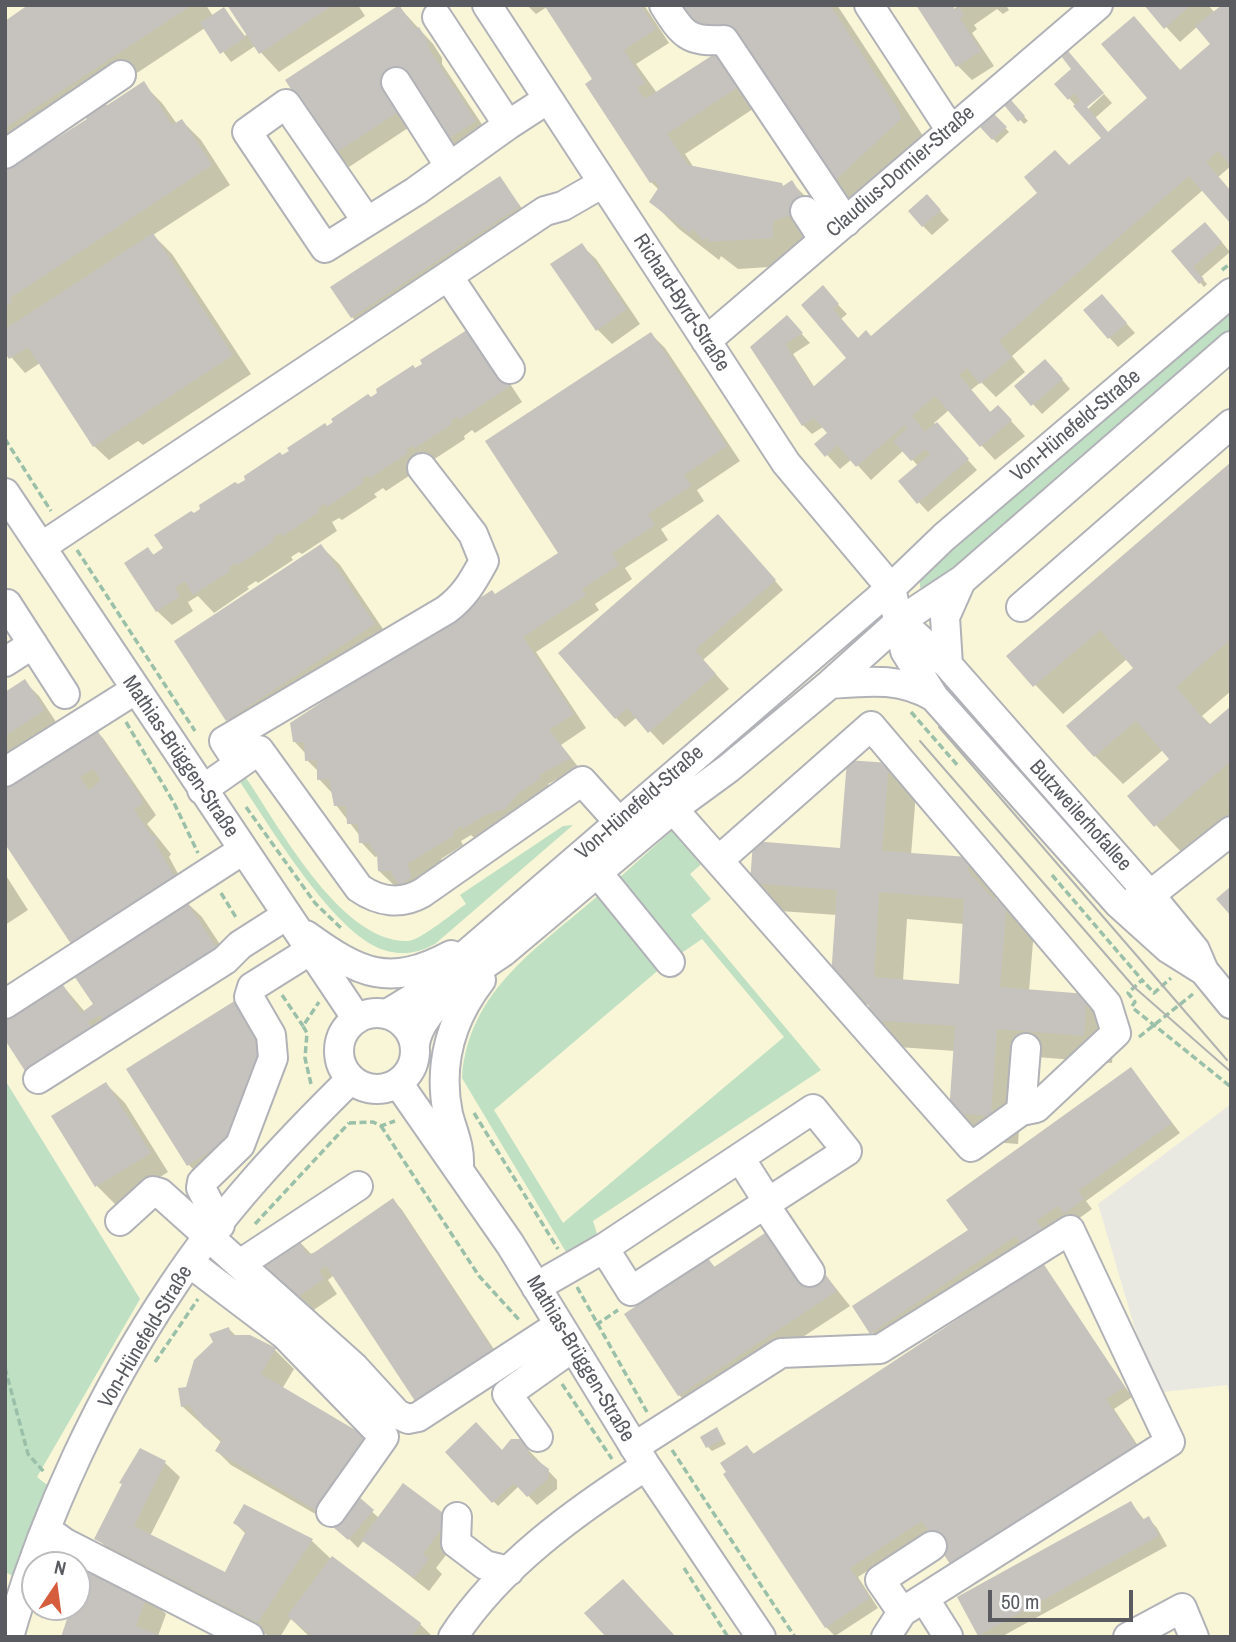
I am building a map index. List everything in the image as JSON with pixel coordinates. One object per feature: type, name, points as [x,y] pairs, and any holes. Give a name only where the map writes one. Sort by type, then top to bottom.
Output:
[{"type":"street","name":"Richard-Byrd-Straße","points":[[487,5],[786,463],[891,588]]},
{"type":"street","points":[[664,5],[680,30],[698,42],[724,40],[846,222]]},
{"type":"street","points":[[869,5],[950,129]]},
{"type":"street","name":"Claudius-Dornier-Straße","points":[[706,341],[950,129],[1098,5]]},
{"type":"street","points":[[437,17],[508,125]]},
{"type":"street","points":[[5,154],[121,75]]},
{"type":"street","points":[[396,82],[450,167]]},
{"type":"street","points":[[366,220],[286,104],[247,132],[325,248],[548,99]]},
{"type":"street","points":[[53,539],[545,211],[563,206],[603,183]]},
{"type":"street","points":[[805,211],[824,240]]},
{"type":"street","points":[[448,276],[510,369]]},
{"type":"street","name":"Von-Hünefeld-Straße","points":[[387,1014],[411,1001],[891,588],[944,537],[1231,293]]},
{"type":"street","name":"Von-Hünefeld-Straße","points":[[415,1044],[417,1032],[433,1009],[483,965],[503,952],[673,809],[729,768],[830,684],[900,621],[962,580],[1231,346]]},
{"type":"street","points":[[1021,607],[1231,424]]},
{"type":"street","points":[[239,764],[224,741],[446,610],[462,598],[471,586],[484,561],[473,534],[422,468]]},
{"type":"street","name":"Mathias-Brüggen-Straße","points":[[5,493],[53,539],[125,696],[202,790],[357,1019]]},
{"type":"street","points":[[948,665],[945,617],[962,580]]},
{"type":"street","points":[[891,588],[900,621]]},
{"type":"street","points":[[7,604],[65,694]]},
{"type":"street","name":"Butzweilerhofallee","points":[[900,621],[948,665],[1150,895],[1219,983]]},
{"type":"street","name":"Butzweilerhofallee","points":[[900,621],[905,651],[934,697],[1118,903],[1169,949],[1219,983]]},
{"type":"street","points":[[5,662],[33,644]]},
{"type":"street","name":"Butzweilerhofallee","points":[[830,684],[883,680],[915,686],[934,697]]},
{"type":"street","points":[[5,772],[125,696]]},
{"type":"street","points":[[673,809],[971,1147],[1021,1111],[1036,1108],[1116,1033],[1107,1004],[871,726],[719,860]]},
{"type":"street","points":[[202,790],[259,750],[359,888],[383,899],[410,900],[422,893],[582,781],[618,821]]},
{"type":"street","points":[[1118,903],[1150,895],[1231,831]]},
{"type":"street","points":[[5,1004],[243,850]]},
{"type":"street","points":[[597,872],[670,962]]},
{"type":"street","points":[[38,1079],[225,960],[249,940],[289,918],[319,944],[348,961],[370,971],[397,975],[430,966],[462,950],[508,918]]},
{"type":"street","points":[[214,1232],[201,1188],[202,1182],[240,1145],[273,1058],[271,1035],[249,997],[252,987],[311,950]]},
{"type":"street","points":[[459,1169],[460,1153],[446,1093],[449,1040],[465,1004],[503,952]]},
{"type":"street","points":[[366,1014],[387,1014],[410,1030],[415,1044],[415,1059],[409,1074],[398,1083],[370,1089],[351,1079],[343,1067],[339,1045],[342,1035],[357,1019],[366,1014]]},
{"type":"street","points":[[1021,1111],[1026,1048]]},
{"type":"street","name":"Von-Hünefeld-Straße","points":[[9,1637],[22,1592],[61,1493],[118,1377],[190,1263],[214,1232],[276,1156],[351,1079]]},
{"type":"street","name":"Mathias-Brüggen-Straße","points":[[398,1083],[459,1169],[536,1287],[566,1336],[635,1464],[761,1637]]},
{"type":"street","points":[[536,1287],[604,1248],[813,1110],[847,1151],[770,1208],[631,1291],[604,1248]]},
{"type":"street","points":[[740,1158],[810,1272]]},
{"type":"street","points":[[240,1264],[358,1186]]},
{"type":"street","points":[[120,1221],[153,1191],[160,1193],[214,1232],[240,1264],[354,1367],[397,1414],[408,1419],[418,1417],[534,1340],[566,1336]]},
{"type":"street","points":[[453,1637],[509,1571],[635,1464],[660,1432],[781,1353],[880,1349],[1070,1230],[1170,1443],[913,1605],[886,1637]]},
{"type":"street","points":[[190,1263],[285,1335],[384,1437],[331,1512]]},
{"type":"street","points":[[538,1437],[507,1394],[549,1364],[566,1336]]},
{"type":"street","points":[[457,1517],[456,1543],[485,1565],[509,1571]]},
{"type":"street","points":[[47,1530],[65,1543],[249,1637]]},
{"type":"street","points":[[932,1546],[880,1580],[948,1636]]},
{"type":"street","points":[[1128,1637],[1182,1608],[1194,1637]]},
{"type":"path","points":[[5,439],[53,539],[142,646],[201,740]]},
{"type":"path","points":[[125,696],[209,874],[249,940]]},
{"type":"path","points":[[928,732],[959,767]]},
{"type":"path","points":[[245,806],[315,903],[347,934]]},
{"type":"path","points":[[1052,875],[1154,993],[1171,978],[1165,971]]},
{"type":"path","points":[[270,975],[303,1026]]},
{"type":"path","points":[[1131,1007],[1135,1002],[1128,993],[1142,980]]},
{"type":"path","points":[[1104,1047],[1136,1039],[1156,1026],[1178,1004],[1219,983]]},
{"type":"path","points":[[473,1112],[552,1238],[598,1329],[660,1432],[795,1637]]},
{"type":"path","points":[[254,1225],[349,1123]]},
{"type":"path","points":[[381,1126],[479,1276],[534,1340]]},
{"type":"path","points":[[155,1363],[213,1279]]},
{"type":"path","points":[[549,1364],[635,1464]]},
{"type":"path","points":[[5,1368],[28,1454],[61,1493]]},
{"type":"shaded area","points":[[5,5],[1231,5],[1231,1104],[1098,1204],[1154,1393],[1227,1385],[1231,1400],[1231,1637],[5,1637],[5,1480],[140,1299],[5,1080]]},
{"type":"green space","points":[[1231,304],[1231,330],[960,564],[933,584],[920,588],[920,582],[933,563]]},
{"type":"green space","points":[[232,770],[244,775],[293,850],[335,902],[358,923],[383,936],[408,941],[429,931],[466,904],[460,895],[563,826],[573,825],[435,944],[410,953],[391,952],[364,940],[321,898],[280,843]]},
{"type":"green space","points":[[676,827],[706,860],[690,874],[711,899],[691,915],[821,1070],[593,1221],[598,1237],[569,1257],[462,1078],[467,1047],[478,1019],[511,972],[601,893],[662,967],[494,1110],[563,1223],[784,1037],[702,939],[680,954],[619,878]]},
{"type":"green space","points":[[5,1080],[140,1299],[37,1477],[51,1488],[27,1551],[21,1551],[21,1567],[17,1578],[5,1572]]},
{"type":"building","points":[[28,5],[192,5],[5,128],[5,21]]},
{"type":"building","points":[[227,5],[333,5],[259,54]]},
{"type":"building","points":[[399,5],[416,29],[419,27],[429,49],[476,121],[445,141],[401,110],[334,154],[285,80]]},
{"type":"building","points":[[544,5],[641,5],[656,29],[624,50],[645,83],[637,88],[645,99],[722,49],[744,83],[667,134],[688,165],[782,183],[783,186],[792,180],[807,204],[796,214],[773,221],[773,238],[708,242],[709,238],[702,240],[693,229],[690,233],[649,202],[659,187],[655,180],[650,183],[585,84],[592,79]]},
{"type":"building","points":[[679,5],[830,5],[899,110],[901,119],[828,187],[726,26],[714,31],[693,26]]},
{"type":"building","points":[[916,5],[955,5],[955,10],[959,7],[964,15],[960,18],[981,51],[956,67]]},
{"type":"building","points":[[1144,5],[1191,5],[1164,29]]},
{"type":"building","points":[[1222,5],[1231,5],[1231,166],[1218,151],[1206,162],[1231,191],[1231,224],[1189,176],[999,341],[1012,357],[980,384],[967,368],[959,375],[990,412],[998,405],[1012,420],[980,447],[935,396],[912,416],[925,432],[937,422],[969,459],[917,504],[898,481],[930,454],[925,449],[911,461],[893,441],[907,428],[905,425],[856,467],[837,445],[825,457],[814,444],[827,433],[814,418],[802,426],[750,347],[787,315],[803,333],[785,344],[813,387],[846,358],[801,305],[823,285],[839,304],[833,309],[858,338],[866,330],[871,336],[1037,193],[1024,177],[1055,150],[1069,165],[1101,138],[1073,106],[1080,100],[1074,93],[1068,100],[1054,84],[1071,69],[1061,56],[1068,51],[1104,93],[1087,107],[1108,132],[1147,98],[1101,44],[1134,16],[1180,70],[1210,44],[1195,26]]},
{"type":"building","points":[[224,7],[245,38],[220,54],[200,23]]},
{"type":"building","points":[[144,81],[172,125],[182,119],[212,165],[10,298],[12,302],[5,307],[5,171],[87,119],[79,108],[99,95],[106,106]]},
{"type":"building","points":[[1011,100],[1025,116],[1018,122],[1004,105]]},
{"type":"building","points":[[994,114],[1007,127],[992,140],[980,127]]},
{"type":"building","points":[[500,176],[520,206],[351,318],[330,287]]},
{"type":"building","points":[[927,194],[941,210],[922,227],[908,211]]},
{"type":"building","points":[[1205,222],[1222,242],[1193,267],[1204,279],[1199,284],[1171,251]]},
{"type":"building","points":[[153,233],[233,355],[93,447],[28,347],[9,359],[5,353],[5,329]]},
{"type":"building","points":[[582,243],[627,309],[596,331],[550,264]]},
{"type":"building","points":[[1102,294],[1127,323],[1108,339],[1083,310]]},
{"type":"building","points":[[470,328],[509,387],[459,420],[457,417],[451,421],[452,424],[415,448],[412,446],[406,450],[408,453],[370,478],[368,475],[362,479],[364,482],[327,507],[324,504],[318,508],[319,512],[283,536],[280,533],[273,538],[274,541],[238,565],[236,563],[229,567],[230,571],[193,595],[185,581],[175,588],[180,596],[156,612],[124,563],[148,547],[153,555],[163,548],[154,535],[191,511],[194,513],[200,509],[199,505],[235,482],[238,484],[245,480],[244,476],[280,452],[282,455],[289,451],[287,448],[325,423],[327,426],[333,422],[331,419],[368,394],[371,397],[377,393],[376,389],[413,365],[415,368],[422,364],[420,360]]},
{"type":"building","points":[[651,332],[727,446],[684,475],[691,486],[648,514],[655,525],[612,553],[619,565],[582,589],[586,595],[523,637],[574,714],[549,730],[571,758],[539,775],[541,778],[519,793],[505,809],[485,815],[463,829],[461,826],[453,832],[455,835],[407,864],[412,877],[399,885],[390,871],[378,871],[377,855],[369,843],[359,843],[358,824],[347,824],[346,806],[334,806],[329,779],[317,780],[317,760],[305,761],[304,742],[293,742],[290,723],[492,590],[495,594],[558,553],[485,441]]},
{"type":"building","points":[[1045,359],[1063,379],[1031,406],[1014,386]]},
{"type":"building","points":[[1231,462],[1231,639],[1176,687],[1209,725],[1231,706],[1231,761],[1154,827],[1127,796],[1169,759],[1136,721],[1094,757],[1066,726],[1133,668],[1100,630],[1033,687],[1006,656]]},
{"type":"building","points":[[718,514],[776,580],[695,650],[716,674],[648,733],[627,708],[615,719],[558,653]]},
{"type":"building","points":[[321,544],[375,624],[226,721],[174,641]]},
{"type":"building","points":[[25,679],[45,710],[5,736],[5,692]]},
{"type":"building","points":[[93,724],[142,799],[143,804],[134,809],[151,835],[158,838],[155,842],[176,879],[73,947],[5,844],[5,783]],"holes":[[[93,769],[101,780],[89,790],[80,777]]]},
{"type":"building","points":[[847,760],[889,763],[882,851],[969,857],[968,871],[993,899],[1007,900],[1000,987],[1087,994],[1084,1036],[997,1029],[991,1116],[949,1113],[955,1026],[868,1020],[869,1006],[844,978],[831,977],[837,890],[750,883],[753,841],[840,848]],"holes":[[[879,892],[964,899],[959,984],[874,977]]]},
{"type":"building","points":[[1231,886],[1231,916],[1216,899]]},
{"type":"building","points":[[183,896],[218,950],[105,1023],[100,1015],[88,1022],[93,1031],[27,1074],[5,1040],[5,1012],[58,977],[81,1013],[93,1004],[70,970]]},
{"type":"building","points":[[236,1000],[267,1047],[233,1136],[187,1166],[126,1069]]},
{"type":"building","points":[[1131,1067],[1172,1123],[1078,1191],[1084,1199],[1064,1214],[1058,1206],[1036,1221],[1042,1229],[1021,1244],[1016,1236],[870,1334],[852,1306],[968,1230],[946,1200]]},
{"type":"building","points":[[106,1082],[151,1153],[95,1187],[51,1116]]},
{"type":"building","points":[[393,1198],[495,1353],[417,1404],[326,1266],[319,1271],[324,1279],[289,1303],[260,1258],[295,1235],[308,1255],[315,1252]]},
{"type":"building","points":[[768,1231],[819,1265],[837,1291],[678,1396],[624,1314],[708,1258],[714,1267]]},
{"type":"building","points":[[1043,1263],[1125,1387],[1106,1399],[1136,1445],[952,1567],[922,1521],[850,1568],[870,1598],[825,1628],[723,1474],[726,1472],[720,1463],[747,1445],[753,1454]]},
{"type":"building","points":[[229,1327],[231,1335],[250,1335],[276,1348],[261,1374],[367,1437],[322,1514],[215,1451],[222,1439],[203,1426],[189,1405],[181,1407],[178,1388],[186,1387],[194,1360],[213,1342],[209,1334]]},
{"type":"building","points":[[476,1422],[502,1450],[511,1439],[521,1439],[529,1451],[527,1453],[549,1469],[548,1479],[527,1497],[514,1483],[492,1503],[445,1452]]},
{"type":"building","points":[[717,1427],[723,1439],[706,1448],[700,1437]]},
{"type":"building","points":[[140,1448],[166,1461],[134,1526],[225,1572],[246,1531],[233,1523],[244,1504],[313,1539],[258,1622],[94,1539],[122,1484],[119,1483]]},
{"type":"building","points":[[403,1483],[450,1518],[423,1554],[429,1559],[414,1578],[361,1540]]},
{"type":"building","points":[[359,1497],[374,1510],[348,1540],[333,1527]]},
{"type":"building","points":[[1131,1501],[1142,1520],[1149,1516],[1159,1536],[978,1636],[957,1597]]},
{"type":"building","points":[[332,1556],[421,1623],[411,1637],[314,1637],[287,1616]]},
{"type":"building","points":[[91,1574],[148,1593],[136,1626],[165,1637],[61,1637],[66,1621],[91,1621]]},
{"type":"building","points":[[623,1579],[676,1637],[606,1637],[584,1613]]},
{"type":"tram line","points":[[939,727],[1227,1060]]},
{"type":"tram line","points":[[920,741],[1134,987],[1231,1072]]}]
